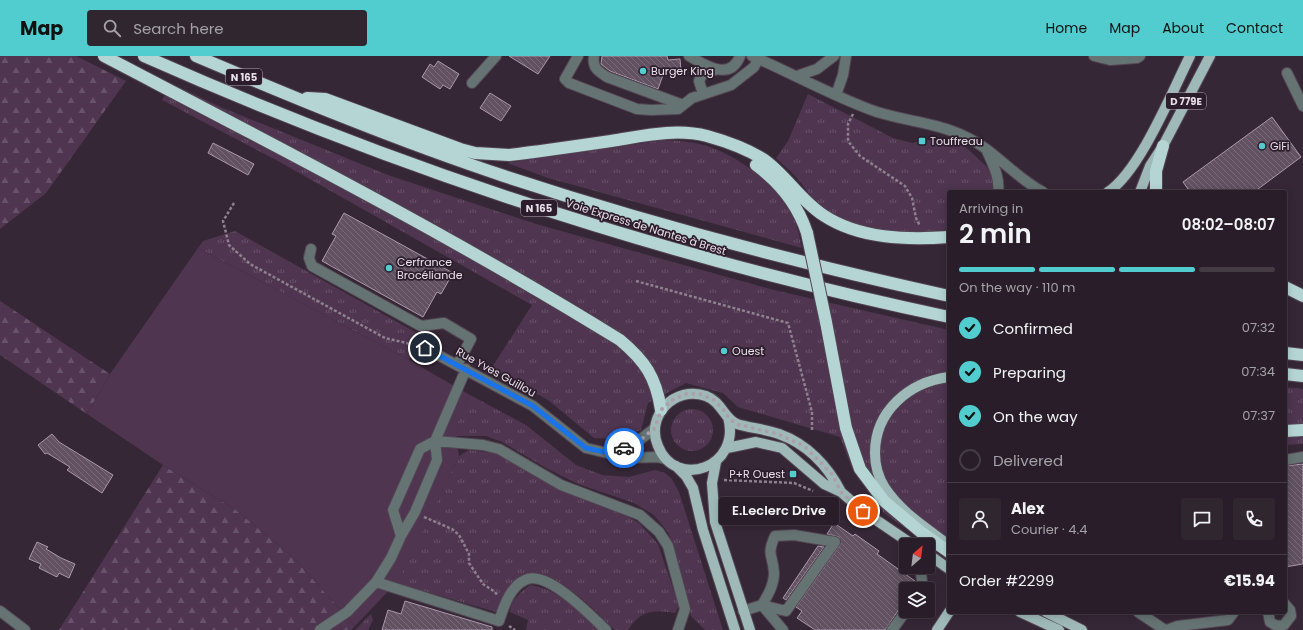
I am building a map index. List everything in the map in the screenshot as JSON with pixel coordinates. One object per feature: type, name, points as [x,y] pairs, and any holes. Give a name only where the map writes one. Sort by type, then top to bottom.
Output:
[{"type":"highway","points":[[104,56],[348,183],[436,232],[620,340],[636,354],[650,372],[658,390],[661,410]]},
{"type":"highway","name":"Voie Express de Nantes à Brest","points":[[144,56],[326,133],[405,162],[558,214],[692,255],[772,277],[947,317]]},
{"type":"highway","name":"Voie Express de Nantes à Brest","points":[[196,56],[294,97],[419,146],[504,176],[649,221],[766,254],[947,296]]},
{"type":"highway","points":[[294,97],[326,99],[460,149],[492,154],[516,154],[671,132],[706,136],[726,142],[763,160],[812,206],[823,215],[839,224],[856,230],[896,237],[923,239],[947,237]]},
{"type":"highway","points":[[726,142],[758,166],[786,193],[802,219],[807,233],[826,322],[846,428],[860,469],[884,501],[922,533],[947,551]]},
{"type":"highway","points":[[1156,190],[1156,171],[1163,146]]},
{"type":"highway","points":[[1287,288],[1303,296]]},
{"type":"highway","points":[[1287,297],[1303,302]]},
{"type":"highway","points":[[1287,353],[1303,355]]},
{"type":"highway","points":[[1287,374],[1303,376]]},
{"type":"highway","points":[[1287,431],[1303,430]]},
{"type":"main road","name":"D 779E","points":[[1110,190],[1123,179],[1136,160],[1190,56]]},
{"type":"main road","name":"D 779E","points":[[1141,190],[1150,166],[1163,146],[1210,56]]},
{"type":"main road","points":[[947,378],[922,384],[896,400],[883,421],[878,433],[875,459],[880,478],[893,498],[904,510],[947,543]]},
{"type":"main road","points":[[675,465],[692,470],[705,468],[716,462],[727,448],[731,433],[728,417],[725,411],[714,400],[693,394],[686,394],[672,400],[661,410],[655,428],[658,448],[666,459],[675,465],[686,476],[693,488],[703,530],[735,630]]},
{"type":"main road","points":[[728,417],[736,424],[778,434],[804,446],[832,474],[841,492]]},
{"type":"main road","points":[[727,448],[756,442],[782,448],[824,484],[841,492],[863,511],[903,538]]},
{"type":"main road","points":[[716,462],[712,483],[714,522],[750,630]]},
{"type":"main road","points":[[935,559],[947,565]]},
{"type":"main road","points":[[935,559],[947,568]]},
{"type":"main road","points":[[937,630],[948,614]]},
{"type":"main road","points":[[1024,614],[1059,630]]},
{"type":"main road","points":[[1050,614],[1082,630]]},
{"type":"street","points":[[472,83],[496,56]]},
{"type":"street","points":[[578,56],[565,79],[569,83],[637,109],[665,110],[678,108],[683,106],[692,98],[730,85],[754,67],[755,57],[857,105],[900,119],[942,127],[966,136],[1002,161],[1022,179],[1040,190]]},
{"type":"street","points":[[594,56],[593,64],[597,71],[607,77],[683,106]]},
{"type":"street","points":[[689,56],[715,70]]},
{"type":"street","points":[[703,94],[699,81],[703,73],[727,69],[736,64],[740,56]]},
{"type":"street","points":[[797,76],[817,69],[834,56]]},
{"type":"street","points":[[836,95],[843,75],[846,56]]},
{"type":"street","points":[[1094,56],[1110,60],[1137,58],[1140,56]]},
{"type":"street","points":[[1288,73],[1303,106]]},
{"type":"street","points":[[987,151],[996,171],[999,185],[998,190]]},
{"type":"street","points":[[311,249],[309,258],[312,266],[421,326],[444,323],[471,339],[435,441],[437,460],[414,512],[391,558],[376,582],[347,612],[320,630]]},
{"type":"street","name":"Rue Yves Guillou","points":[[425,348],[533,406],[586,448],[628,458],[657,457],[666,459]]},
{"type":"street","points":[[614,454],[638,442],[655,428]]},
{"type":"street","points":[[401,536],[393,510],[420,449],[435,441],[482,445],[499,450],[561,485],[640,515],[659,532],[668,546],[685,609],[678,630]]},
{"type":"street","points":[[1287,460],[1303,458]]},
{"type":"street","points":[[743,611],[762,605],[786,611],[835,542],[794,535],[775,536],[769,548],[774,573],[772,589],[762,605]]},
{"type":"street","points":[[376,582],[499,621],[504,607],[516,586],[526,579],[535,578],[548,582],[563,592],[606,630]]},
{"type":"street","points":[[762,605],[783,630]]},
{"type":"street","points":[[1268,614],[1272,627],[1284,625],[1290,620],[1290,610],[1287,606]]},
{"type":"street","points":[[0,611],[25,630]]},
{"type":"street","points":[[1141,614],[1166,630],[1178,626],[1228,620],[1232,614]]},
{"type":"street","points":[[892,630],[901,618]]},
{"type":"path","points":[[857,105],[848,124],[848,141],[860,156],[905,186],[912,198],[916,218],[923,230]]},
{"type":"path","points":[[234,203],[222,221],[229,245],[250,264],[385,338],[425,348]]},
{"type":"path","points":[[636,281],[788,323],[812,412],[812,430]]},
{"type":"path","points":[[724,480],[794,483],[815,492]]},
{"type":"path","points":[[414,512],[452,530],[459,535],[469,554],[469,563],[483,584],[495,592],[504,607]]},
{"type":"green space","points":[[0,56],[76,56],[126,81],[46,193],[0,229]]},
{"type":"green space","points":[[172,84],[223,108],[388,175],[536,224],[774,290],[947,330],[947,541],[935,545],[935,538],[920,538],[884,513],[852,468],[840,437],[738,407],[723,393],[686,383],[648,403],[641,430],[616,439],[594,438],[548,400],[491,369],[532,305],[278,161],[162,100]]},
{"type":"green space","points":[[808,94],[893,138],[912,143],[943,138],[955,140],[969,150],[987,167],[992,177],[992,190],[947,190],[947,229],[917,232],[883,230],[866,226],[850,222],[835,215],[818,204],[811,197],[794,174],[776,158],[788,141]]},
{"type":"green space","points":[[665,140],[683,141],[705,145],[721,151],[744,164],[775,191],[790,211],[799,233],[802,248],[548,178],[507,163]]},
{"type":"green space","points":[[235,231],[424,337],[409,360],[198,248],[203,241]]},
{"type":"green space","points":[[198,248],[409,360],[470,395],[459,418],[457,439],[459,456],[405,568],[396,583],[355,626],[293,557],[236,510],[163,465],[87,414],[110,374]]},
{"type":"green space","points":[[0,301],[110,374],[87,414],[0,355]]},
{"type":"green space","points":[[1287,387],[1303,389],[1303,444],[1287,445]]},
{"type":"green space","points":[[470,395],[526,425],[576,465],[602,475],[629,477],[655,470],[665,473],[672,479],[679,492],[723,630],[705,630],[691,616],[682,577],[668,532],[654,515],[634,503],[578,484],[548,469],[502,442],[486,436],[456,436],[459,414]]},
{"type":"green space","points":[[688,409],[696,409],[707,415],[713,426],[713,434],[707,445],[696,451],[688,451],[677,445],[671,434],[671,426],[677,415]]},
{"type":"green space","points":[[469,450],[495,453],[558,489],[625,515],[639,523],[658,544],[679,606],[675,613],[648,613],[638,618],[628,630],[615,630],[573,591],[560,582],[547,576],[534,573],[523,575],[513,581],[506,590],[496,612],[396,583],[459,456]]},
{"type":"green space","points":[[163,465],[236,510],[293,557],[355,626],[351,630],[59,630]]},
{"type":"green space","points":[[530,585],[550,591],[559,596],[568,602],[599,630],[526,630],[528,620],[510,612],[510,608],[520,593]]},
{"type":"green space","points":[[371,614],[373,620],[368,630],[355,630]]},
{"type":"building","points":[[509,56],[550,56],[538,74]]},
{"type":"building","name":"Burger King","points":[[602,56],[667,56],[668,60],[680,59],[681,71],[663,75],[658,89],[610,71],[601,64]]},
{"type":"building","points":[[438,61],[459,74],[450,89],[443,85],[440,89],[422,77],[430,64],[434,67]]},
{"type":"building","points":[[490,93],[511,106],[501,121],[480,108]]},
{"type":"building","name":"GiFi","points":[[1272,117],[1301,157],[1257,190],[1189,190],[1183,182]]},
{"type":"building","points":[[213,143],[254,164],[248,175],[208,153]]},
{"type":"building","name":"Cerfrance Brocéliande","points":[[344,213],[453,273],[441,294],[437,292],[423,317],[322,261],[336,236],[332,234]]},
{"type":"building","points":[[52,434],[59,442],[113,475],[102,493],[67,470],[70,467],[47,453],[45,454],[38,445]]},
{"type":"building","points":[[1303,464],[1303,564],[1287,567],[1287,466]]},
{"type":"building","points":[[834,523],[853,536],[855,534],[879,551],[877,554],[899,570],[899,574],[905,574],[915,581],[899,582],[899,609],[885,630],[815,630],[797,618],[802,611],[796,607],[840,545],[839,537],[827,534]]},
{"type":"building","points":[[37,542],[48,547],[46,549],[61,558],[75,564],[69,578],[59,573],[57,577],[39,568],[41,564],[29,559]]},
{"type":"building","points":[[818,546],[824,547],[786,600],[783,598]]},
{"type":"building","points":[[405,601],[492,627],[492,630],[382,630],[388,610],[401,614]]},
{"type":"way so far","points":[[624,448],[638,442],[655,428],[658,416],[666,404],[678,396],[686,394],[700,394],[714,400],[720,405],[728,417],[736,424],[755,427],[778,434],[795,440],[804,446],[832,474],[841,492],[863,511]]},
{"type":"place","name":"Burger King","points":[[643,71]]},
{"type":"place","name":"Touffreau","points":[[922,141]]},
{"type":"place","name":"GiFi","points":[[1262,146]]},
{"type":"place","name":"Cerfrance Brocéliande","points":[[389,268]]},
{"type":"place","name":"Ouest","points":[[724,351]]},
{"type":"place","name":"P+R Ouest","points":[[793,474]]},
{"type":"place","name":"E.Leclerc Drive","points":[[863,511]]},
{"type":"route","points":[[425,348],[477,374],[533,406],[575,441],[586,448],[603,453],[614,454],[624,448]]}]
